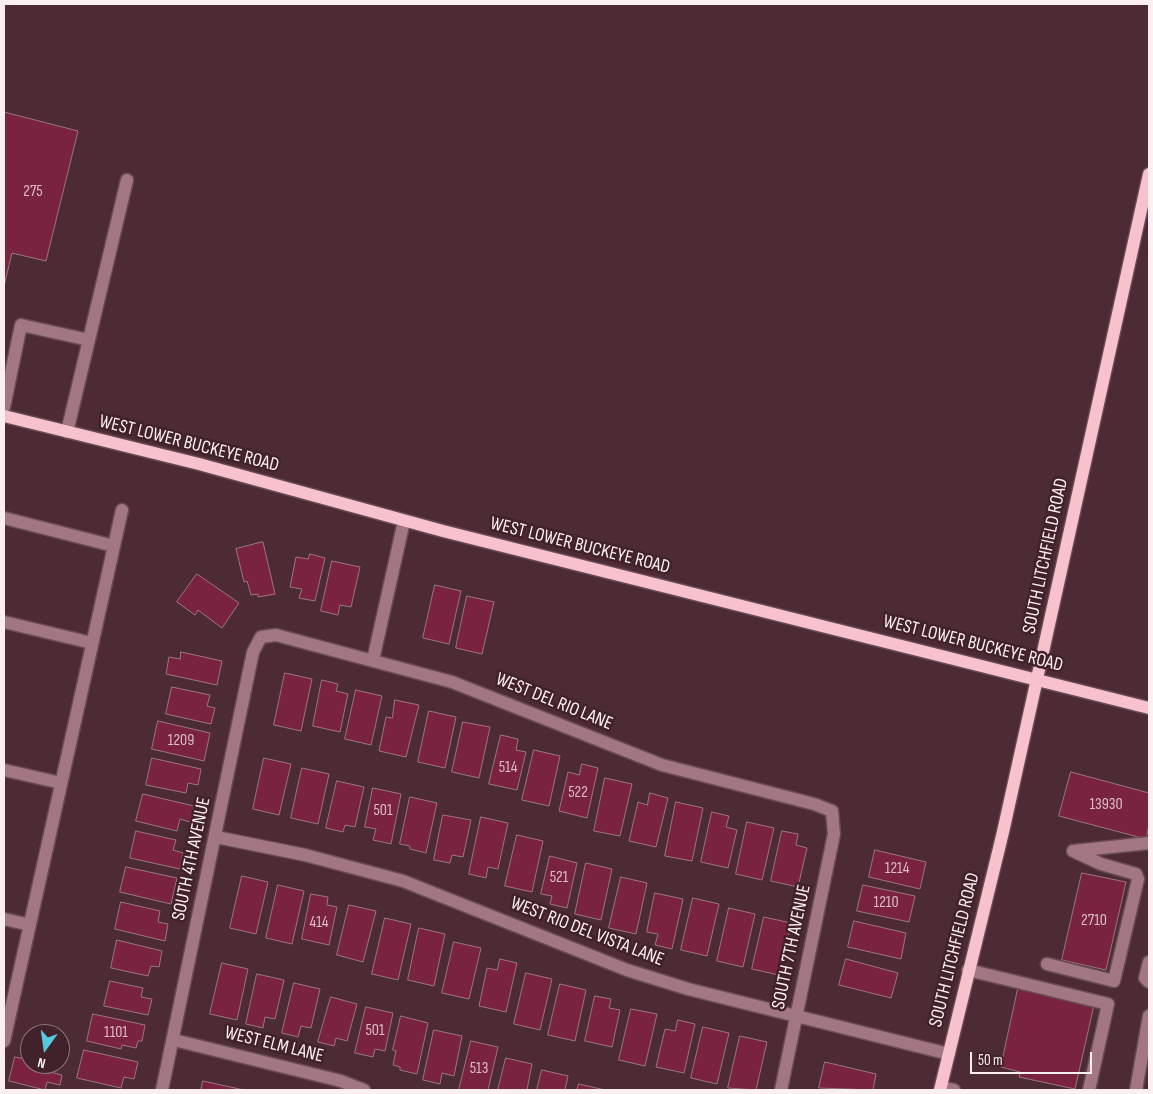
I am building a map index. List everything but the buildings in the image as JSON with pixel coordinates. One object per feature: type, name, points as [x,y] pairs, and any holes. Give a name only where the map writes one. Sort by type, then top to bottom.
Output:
[{"type":"main road","name":"SOUTH LITCHFIELD ROAD","points":[[941,1089],[1038,680],[1149,174]]},
{"type":"main road","name":"WEST LOWER BUCKEYE ROAD","points":[[4,416],[199,464],[404,520],[1149,708]]},
{"type":"street","points":[[67,432],[127,180]]},
{"type":"street","points":[[4,406],[21,325],[89,340]]},
{"type":"street","points":[[4,1041],[122,510]]},
{"type":"street","points":[[4,518],[114,546]]},
{"type":"street","points":[[373,660],[404,520]]},
{"type":"street","points":[[4,622],[92,643]]},
{"type":"street","name":"WEST DEL RIO LANE","points":[[262,637],[276,635],[452,682],[662,765],[814,804],[832,811]]},
{"type":"street","name":"SOUTH 4TH AVENUE","points":[[162,1090],[174,1040],[253,652],[262,637]]},
{"type":"street","points":[[4,770],[61,783]]},
{"type":"street","name":"SOUTH 7TH AVENUE","points":[[781,1090],[834,834],[832,811]]},
{"type":"street","name":"WEST RIO DEL VISTA LANE","points":[[216,836],[305,855],[403,881],[627,970],[688,989],[948,1054]]},
{"type":"street","points":[[1047,964],[1114,981],[1138,877],[1101,864],[1073,851],[1149,844]]},
{"type":"street","points":[[4,919],[30,925]]},
{"type":"street","points":[[1149,962],[1145,978],[1149,982]]},
{"type":"street","points":[[968,970],[1108,1004],[1089,1090]]},
{"type":"street","points":[[1136,1090],[1149,1016]]},
{"type":"street","name":"WEST ELM LANE","points":[[174,1040],[341,1081],[364,1090]]},
{"type":"street","points":[[941,1089],[954,1090]]}]
